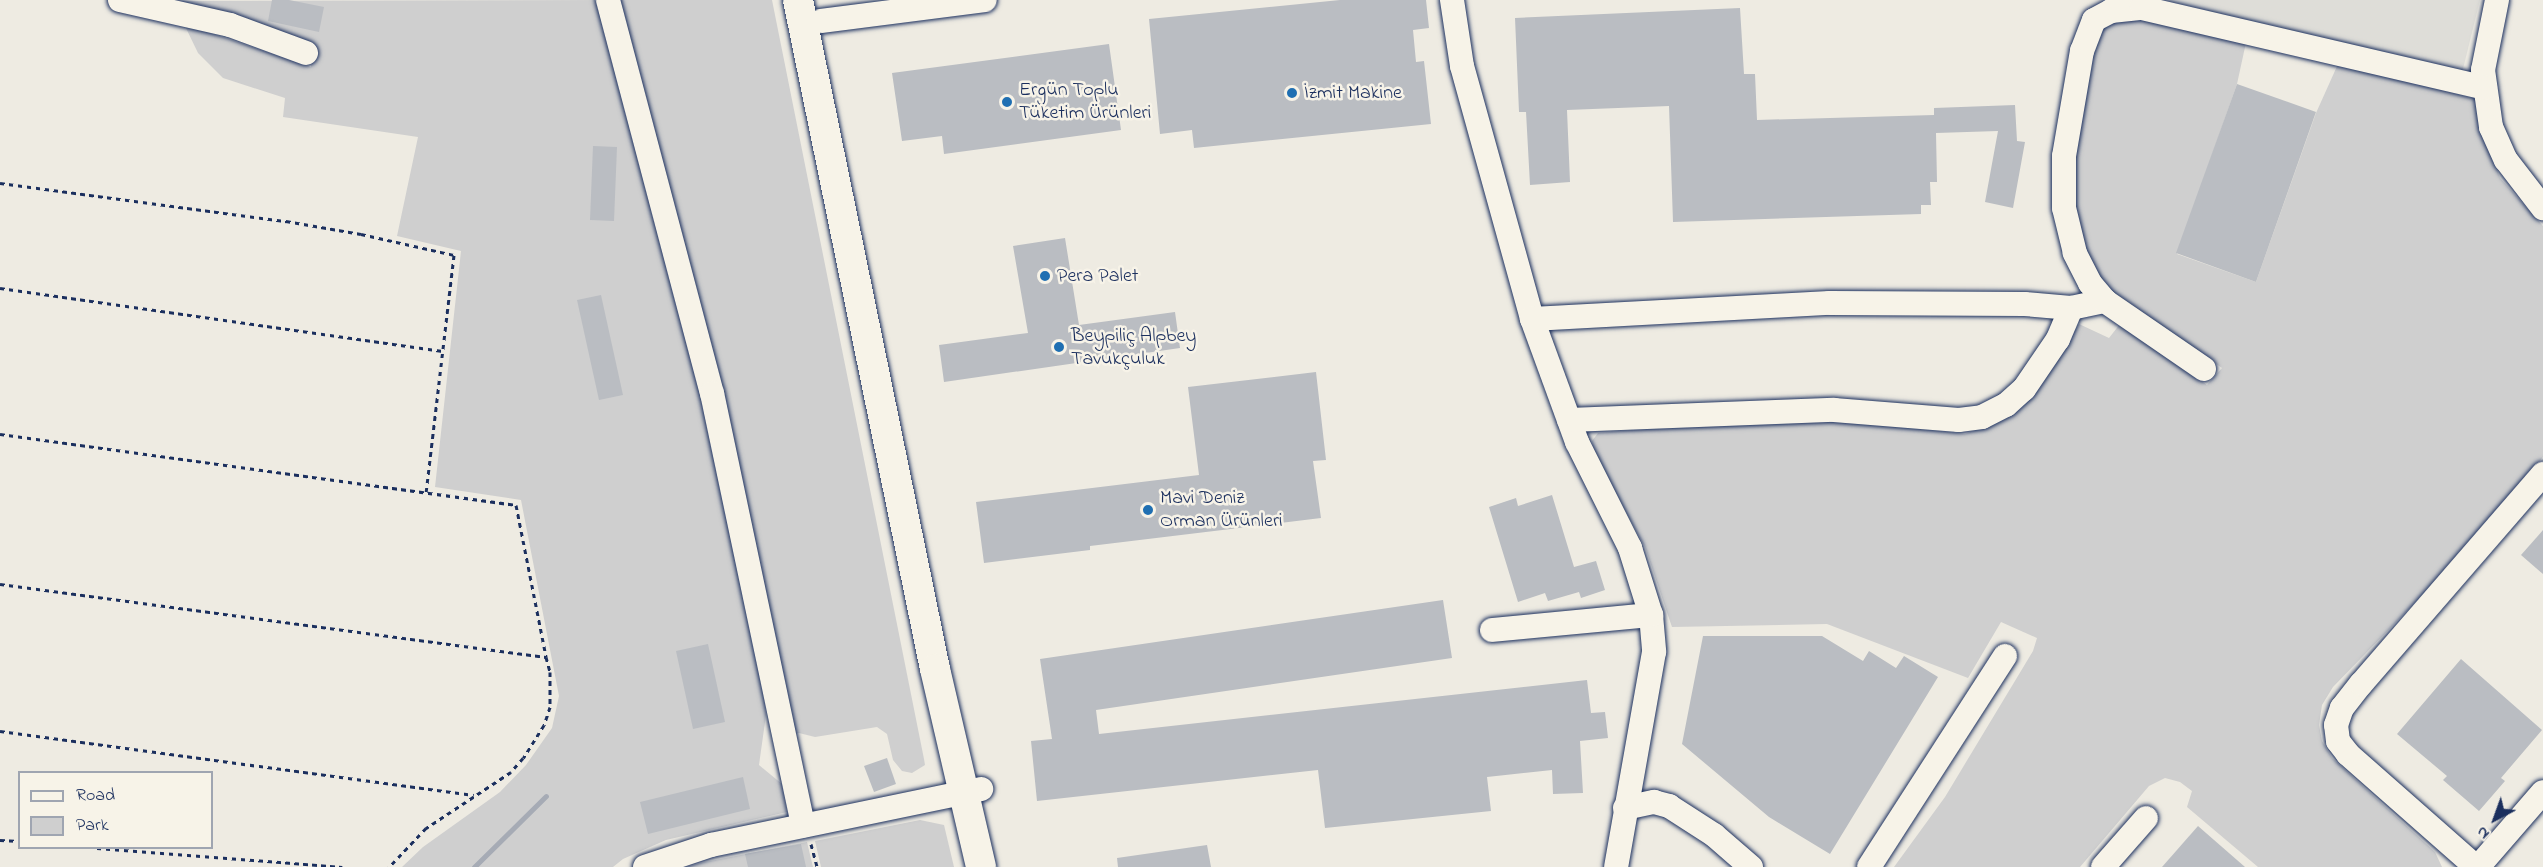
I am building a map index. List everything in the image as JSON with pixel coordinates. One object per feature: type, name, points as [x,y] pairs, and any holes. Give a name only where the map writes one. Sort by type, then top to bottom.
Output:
[{"type":"main road","points":[[798,0],[935,669],[998,867]]},
{"type":"main road","points":[[818,11],[952,665],[972,790],[981,867]]},
{"type":"street","points":[[120,0],[220,22],[306,53]]},
{"type":"street","points":[[608,0],[712,393],[803,826]]},
{"type":"street","points":[[818,11],[985,0]]},
{"type":"street","points":[[1452,0],[1462,66],[1532,319],[1576,442],[1630,548],[1651,615],[1654,652],[1616,867]]},
{"type":"street","points":[[2497,0],[2485,51],[2485,88],[2497,144],[2513,170],[2543,207]]},
{"type":"street","points":[[2204,369],[2105,301],[2090,284],[2075,253],[2068,227],[2062,184],[2064,156],[2082,51],[2094,20],[2101,15],[2125,8],[2142,8],[2485,88]]},
{"type":"street","points":[[1532,319],[1830,303],[2025,304],[2071,308],[2105,301]]},
{"type":"street","points":[[1569,420],[1834,410],[1959,420],[1982,417],[2006,405],[2024,389],[2067,324],[2071,308]]},
{"type":"street","points":[[2541,799],[2477,867],[2348,754],[2338,741],[2336,725],[2342,708],[2361,684],[2543,474]]},
{"type":"street","points":[[1492,630],[1651,615]]},
{"type":"street","points":[[1869,867],[2005,656]]},
{"type":"street","points":[[645,867],[711,845],[972,790]]},
{"type":"street","points":[[1625,808],[1654,802],[1669,806],[1714,835],[1751,867]]},
{"type":"street","points":[[2103,867],[2146,818]]},
{"type":"path","points":[[0,183],[286,221],[361,234],[454,255],[426,492]]},
{"type":"path","points":[[0,288],[443,351]]},
{"type":"path","points":[[0,434],[516,505],[550,672],[550,691],[544,725],[511,772],[426,828],[389,867]]},
{"type":"path","points":[[0,584],[546,657]]},
{"type":"path","points":[[0,731],[476,795]]},
{"type":"path","points":[[0,840],[18,841]]},
{"type":"path","points":[[110,849],[342,867]]},
{"type":"shaded area","points":[[2167,0],[2480,0],[2461,77]]},
{"type":"green space","points":[[602,0],[669,243],[763,682],[766,715],[759,765],[782,784],[787,812],[666,840],[623,859],[613,867],[402,867],[423,847],[500,792],[526,765],[552,728],[559,696],[521,500],[435,487],[461,251],[397,236],[418,137],[283,117],[285,98],[223,78],[198,53],[184,24],[311,67],[312,43],[161,1]]},
{"type":"green space","points":[[612,0],[772,0],[924,759],[925,765],[912,773],[902,771],[893,760],[887,734],[877,727],[815,737],[799,733],[790,735]]},
{"type":"green space","points":[[2124,11],[2247,38],[2237,84],[2177,254],[2256,282],[2316,113],[2338,64],[2476,99],[2488,145],[2500,178],[2543,226],[2543,457],[2430,587],[2333,687],[2322,705],[2319,725],[2322,741],[2332,758],[2435,852],[2442,867],[2258,867],[2187,807],[2192,791],[2180,782],[2165,778],[2149,786],[2080,867],[1894,867],[1945,797],[2033,651],[2037,638],[2001,622],[1968,678],[1827,624],[1672,627],[1645,547],[1594,453],[1592,441],[1598,433],[1803,416],[1965,434],[2005,419],[2054,363],[2079,324],[2109,338],[2120,324],[2207,385],[2222,368],[2104,285],[2084,254],[2072,212],[2069,156],[2092,33]]},
{"type":"green space","points":[[920,820],[944,825],[954,867],[821,867],[815,841]]},
{"type":"green space","points":[[807,842],[813,867],[686,867],[705,862]]},
{"type":"building","points":[[272,0],[289,0],[324,7],[319,32],[268,21]]},
{"type":"building","name":"İzmit Makine","points":[[1340,0],[1426,0],[1429,28],[1413,30],[1416,62],[1424,61],[1431,124],[1194,148],[1192,130],[1160,134],[1149,19]]},
{"type":"building","points":[[1740,8],[1744,74],[1755,74],[1757,120],[1934,115],[1934,108],[2015,105],[2017,141],[2025,142],[2013,208],[1985,202],[1998,131],[1936,133],[1937,182],[1930,182],[1931,205],[1921,205],[1921,214],[1673,222],[1669,106],[1567,110],[1570,182],[1530,185],[1526,112],[1519,112],[1515,18]]},
{"type":"building","name":"Ergün Toplu Tüketim Ürünleri","points":[[1109,44],[1121,130],[944,154],[942,136],[902,141],[892,73]]},
{"type":"building","points":[[2237,84],[2316,112],[2256,282],[2176,253]]},
{"type":"building","points":[[593,146],[617,147],[614,221],[590,220]]},
{"type":"building","name":"Beypiliç Alpbey Tavukçuluk","points":[[1065,238],[1079,325],[1175,312],[1180,348],[944,382],[939,345],[1028,333],[1013,246]]},
{"type":"building","points":[[601,295],[623,395],[599,400],[577,300]]},
{"type":"building","name":"Mavi Deniz Orman Ürünleri","points":[[1316,372],[1326,460],[1313,461],[1321,518],[1090,546],[1090,550],[984,563],[976,502],[1199,475],[1188,387]]},
{"type":"building","points":[[1552,495],[1574,567],[1596,561],[1605,590],[1581,598],[1579,592],[1548,601],[1545,593],[1518,602],[1489,507],[1516,498],[1518,506]]},
{"type":"building","points":[[2543,530],[2543,574],[2521,555]]},
{"type":"building","points":[[1443,600],[1452,658],[1096,710],[1099,734],[1587,680],[1591,713],[1605,712],[1608,738],[1580,741],[1583,793],[1553,794],[1552,770],[1487,777],[1491,811],[1325,828],[1318,770],[1037,801],[1031,741],[1052,739],[1040,659]]},
{"type":"building","points":[[1703,636],[1822,636],[1863,661],[1869,651],[1896,668],[1904,656],[1938,677],[1830,854],[1769,817],[1682,744]]},
{"type":"building","points":[[708,644],[725,722],[693,729],[676,651]]},
{"type":"building","points":[[2461,659],[2542,730],[2501,778],[2505,781],[2479,811],[2443,780],[2447,776],[2397,734]]},
{"type":"building","points":[[887,758],[896,784],[874,792],[864,766]]},
{"type":"building","points":[[743,777],[750,809],[648,834],[640,802]]},
{"type":"building","points":[[2198,826],[2245,867],[2162,867]]},
{"type":"building","points":[[801,844],[806,867],[748,867],[745,854]]},
{"type":"building","points":[[1207,845],[1211,867],[1118,867],[1117,858]]},
{"type":"waterway","points":[[474,867],[546,796]]},
{"type":"place","name":"İzmit Makine","points":[[1292,93]]},
{"type":"place","name":"Ergün Toplu Tüketim Ürünleri","points":[[1007,102]]},
{"type":"place","name":"Pera Palet","points":[[1045,276]]},
{"type":"place","name":"Beypiliç Alpbey Tavukçuluk","points":[[1059,347]]},
{"type":"place","name":"Mavi Deniz Orman Ürünleri","points":[[1148,510]]}]
